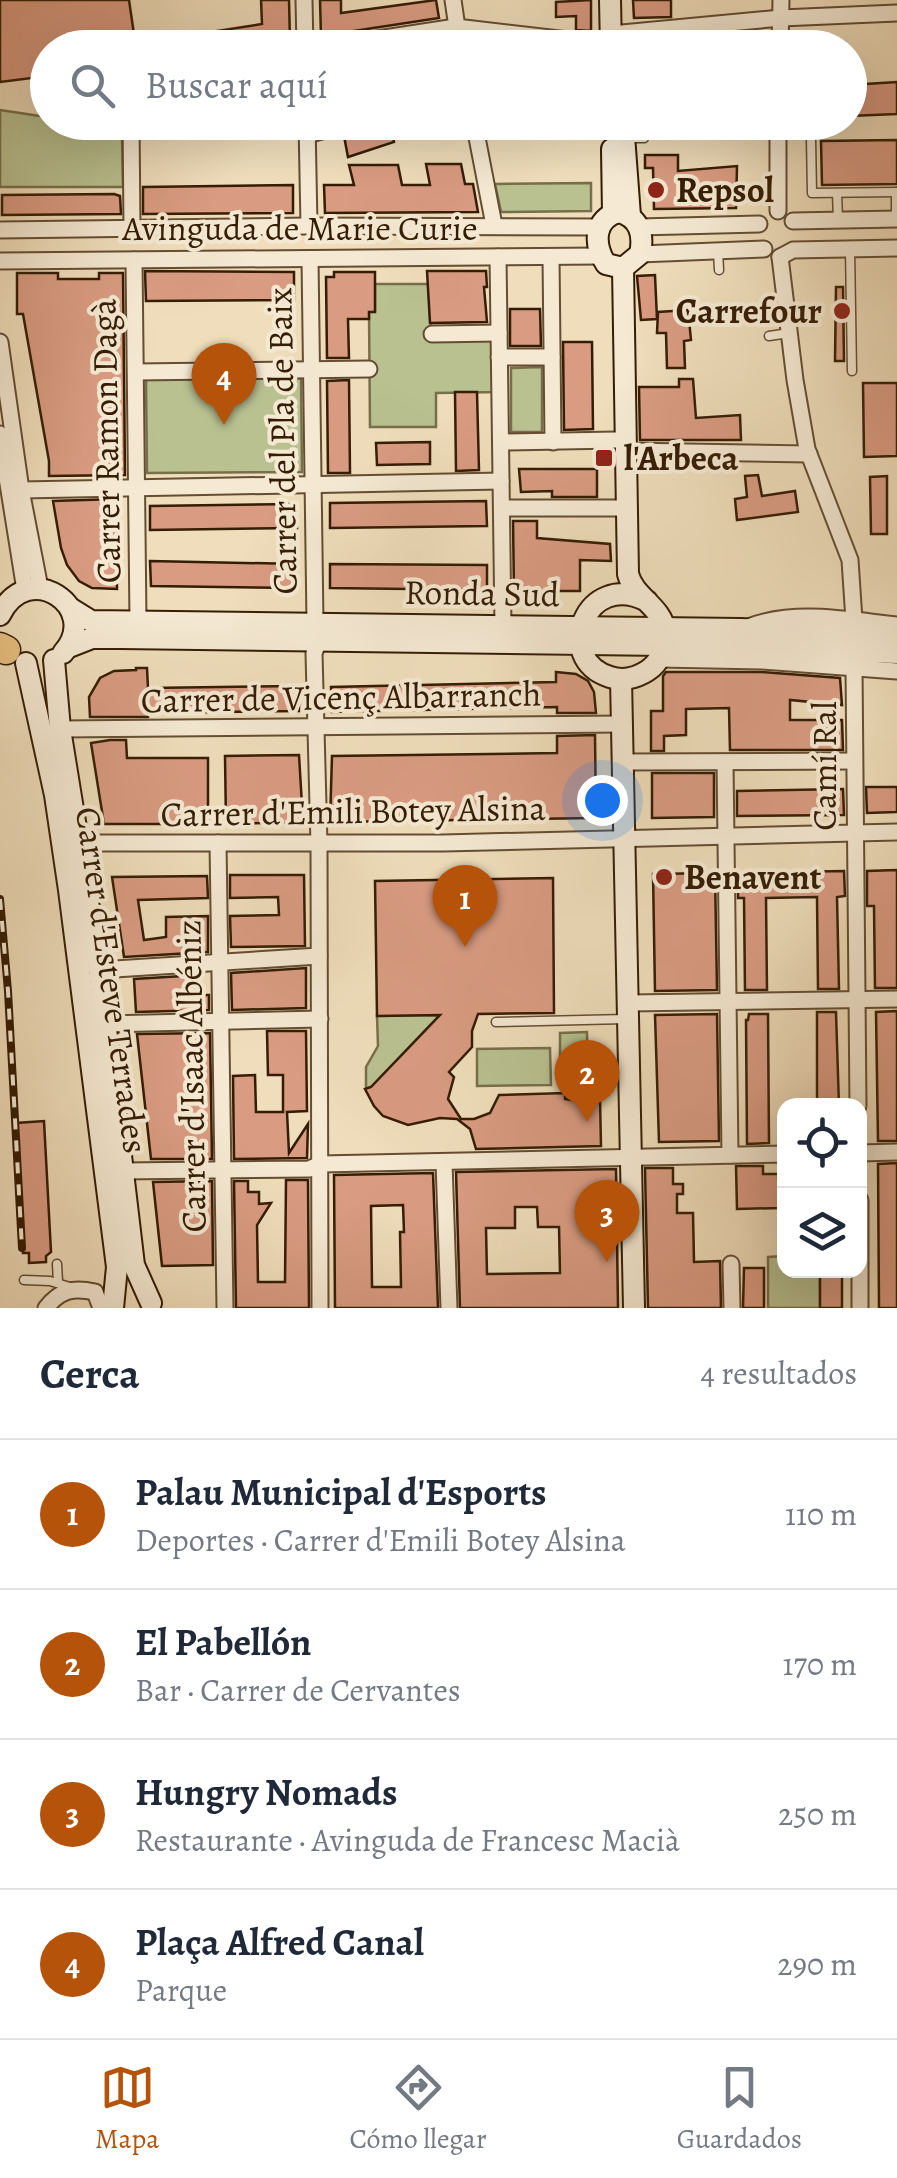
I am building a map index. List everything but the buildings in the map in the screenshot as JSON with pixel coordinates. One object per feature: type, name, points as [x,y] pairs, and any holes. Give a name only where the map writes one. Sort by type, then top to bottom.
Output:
[{"type":"main road","points":[[610,0],[615,30]]},
{"type":"main road","points":[[619,30],[622,0]]},
{"type":"main road","points":[[616,594],[621,446],[619,262],[625,140]]},
{"type":"main road","points":[[619,262],[598,242],[620,221]]},
{"type":"main road","points":[[621,446],[635,483],[628,574],[631,586],[646,601],[659,614],[663,644],[646,672],[622,679],[597,670],[583,654],[580,635],[594,604],[616,594],[646,601]]},
{"type":"main road","points":[[0,615],[14,596],[33,589]]},
{"type":"main road","name":"Ronda Sud","points":[[33,589],[51,591],[92,622],[317,632],[580,635]]},
{"type":"main road","name":"Carrer d'Esteve Terrades","points":[[70,608],[74,630],[61,653],[60,729],[99,970],[134,1265],[157,1306]]},
{"type":"main road","name":"Ronda Sud","points":[[8,650],[42,664],[92,638],[503,626],[663,644],[897,653]]},
{"type":"main road","name":"Ronda Sud","points":[[663,644],[741,629],[897,638]]},
{"type":"main road","name":"Carrer d'Esteve Terrades","points":[[8,650],[54,794],[84,990],[117,1266],[115,1308]]},
{"type":"main road","points":[[622,679],[634,1308]]},
{"type":"main road","points":[[115,1308],[138,1302],[157,1306]]},
{"type":"street","points":[[304,0],[305,30]]},
{"type":"street","points":[[453,0],[456,28]]},
{"type":"street","points":[[781,30],[782,0]]},
{"type":"street","points":[[702,30],[781,18],[852,21],[897,13]]},
{"type":"street","points":[[442,30],[477,30]]},
{"type":"street","points":[[131,140],[132,228]]},
{"type":"street","points":[[307,140],[309,226]]},
{"type":"street","points":[[477,140],[494,225]]},
{"type":"street","points":[[778,140],[778,211]]},
{"type":"street","points":[[778,211],[794,221],[896,219]]},
{"type":"street","points":[[778,211],[760,224],[764,249],[787,254],[897,248]]},
{"type":"street","name":"Avinguda de Marie Curie","points":[[0,230],[620,221],[760,224]]},
{"type":"street","points":[[794,221],[797,234],[787,254],[789,333],[810,454],[850,560],[854,620]]},
{"type":"street","name":"Avinguda de Marie Curie","points":[[0,261],[551,257],[619,262],[764,249]]},
{"type":"street","points":[[498,257],[503,626]]},
{"type":"street","points":[[551,257],[553,442]]},
{"type":"street","name":"Carrer del Pla de Baix","points":[[310,259],[317,632],[314,652],[322,1164],[320,1308]]},
{"type":"street","name":"Carrer Ramon Dagà","points":[[134,260],[138,622]]},
{"type":"street","points":[[432,334],[499,333]]},
{"type":"street","points":[[0,342],[33,589]]},
{"type":"street","points":[[499,357],[552,358]]},
{"type":"street","points":[[136,372],[369,369]]},
{"type":"street","points":[[0,434],[33,589]]},
{"type":"street","points":[[502,442],[810,454]]},
{"type":"street","points":[[21,490],[502,481]]},
{"type":"street","points":[[502,508],[617,508]]},
{"type":"street","points":[[741,629],[767,619],[791,617],[897,624]]},
{"type":"street","points":[[663,644],[762,661],[897,671]]},
{"type":"street","name":"Camí Ral","points":[[854,667],[858,1098]]},
{"type":"street","name":"Carrer de Vicenç Albarranch","points":[[60,729],[622,724]]},
{"type":"street","points":[[624,762],[854,761]]},
{"type":"street","points":[[725,762],[730,1160]]},
{"type":"street","name":"Carrer d'Emili Botey Alsina","points":[[80,843],[319,844],[897,832]]},
{"type":"street","name":"Carrer d'Isaac Albéniz","points":[[218,843],[224,911],[219,964],[224,1308]]},
{"type":"street","points":[[99,970],[319,956]]},
{"type":"street","points":[[630,1011],[730,1002],[897,999]]},
{"type":"street","points":[[105,1024],[320,1019]]},
{"type":"street","points":[[867,1153],[897,1152]]},
{"type":"street","points":[[122,1171],[308,1169],[322,1164],[632,1156],[730,1160],[777,1155]]},
{"type":"street","points":[[444,1162],[449,1308]]},
{"type":"street","points":[[731,1264],[732,1308]]},
{"type":"street","points":[[860,1278],[860,1308]]},
{"type":"street","points":[[46,1308],[66,1285],[95,1292],[101,1308]]},
{"type":"lane","points":[[812,140],[812,193],[896,192],[896,219]]},
{"type":"lane","points":[[837,193],[838,220]]},
{"type":"lane","points":[[850,248],[852,371]]},
{"type":"lane","points":[[718,251],[719,270]]},
{"type":"lane","points":[[769,336],[789,333]]},
{"type":"lane","points":[[496,1022],[630,1011]]},
{"type":"lane","points":[[24,1280],[66,1285],[57,1264]]},
{"type":"green space","points":[[0,110],[30,114],[30,140],[122,140],[123,187],[0,187]]},
{"type":"green space","points":[[591,183],[591,211],[501,212],[495,184]]},
{"type":"green space","points":[[375,284],[428,284],[432,339],[499,338],[499,392],[436,393],[436,427],[370,427],[369,312],[375,311]]},
{"type":"green space","points":[[542,367],[542,432],[511,432],[511,368]]},
{"type":"green space","points":[[301,378],[302,472],[147,473],[146,379]]},
{"type":"green space","points":[[440,1015],[366,1089],[366,1067],[378,1046],[377,1016]]},
{"type":"green space","points":[[587,1032],[588,1087],[560,1087],[560,1033]]},
{"type":"green space","points":[[550,1048],[551,1085],[477,1086],[477,1049]]},
{"type":"green space","points":[[777,1256],[777,1278],[820,1278],[820,1308],[768,1308],[768,1257]]},
{"type":"railway","points":[[0,899],[22,1248]]},
{"type":"place","name":"Repsol","points":[[656,190]]},
{"type":"place","name":"Carrefour","points":[[842,311]]},
{"type":"place","name":"Plaça Alfred Canal","points":[[224,425]]},
{"type":"place","name":"l'Arbeca","points":[[604,458]]},
{"type":"place","name":"Benavent","points":[[664,877]]},
{"type":"place","name":"Palau Municipal d'Esports","points":[[465,947]]},
{"type":"place","name":"El Pabellón","points":[[587,1122]]},
{"type":"place","name":"Hungry Nomads","points":[[607,1262]]}]
